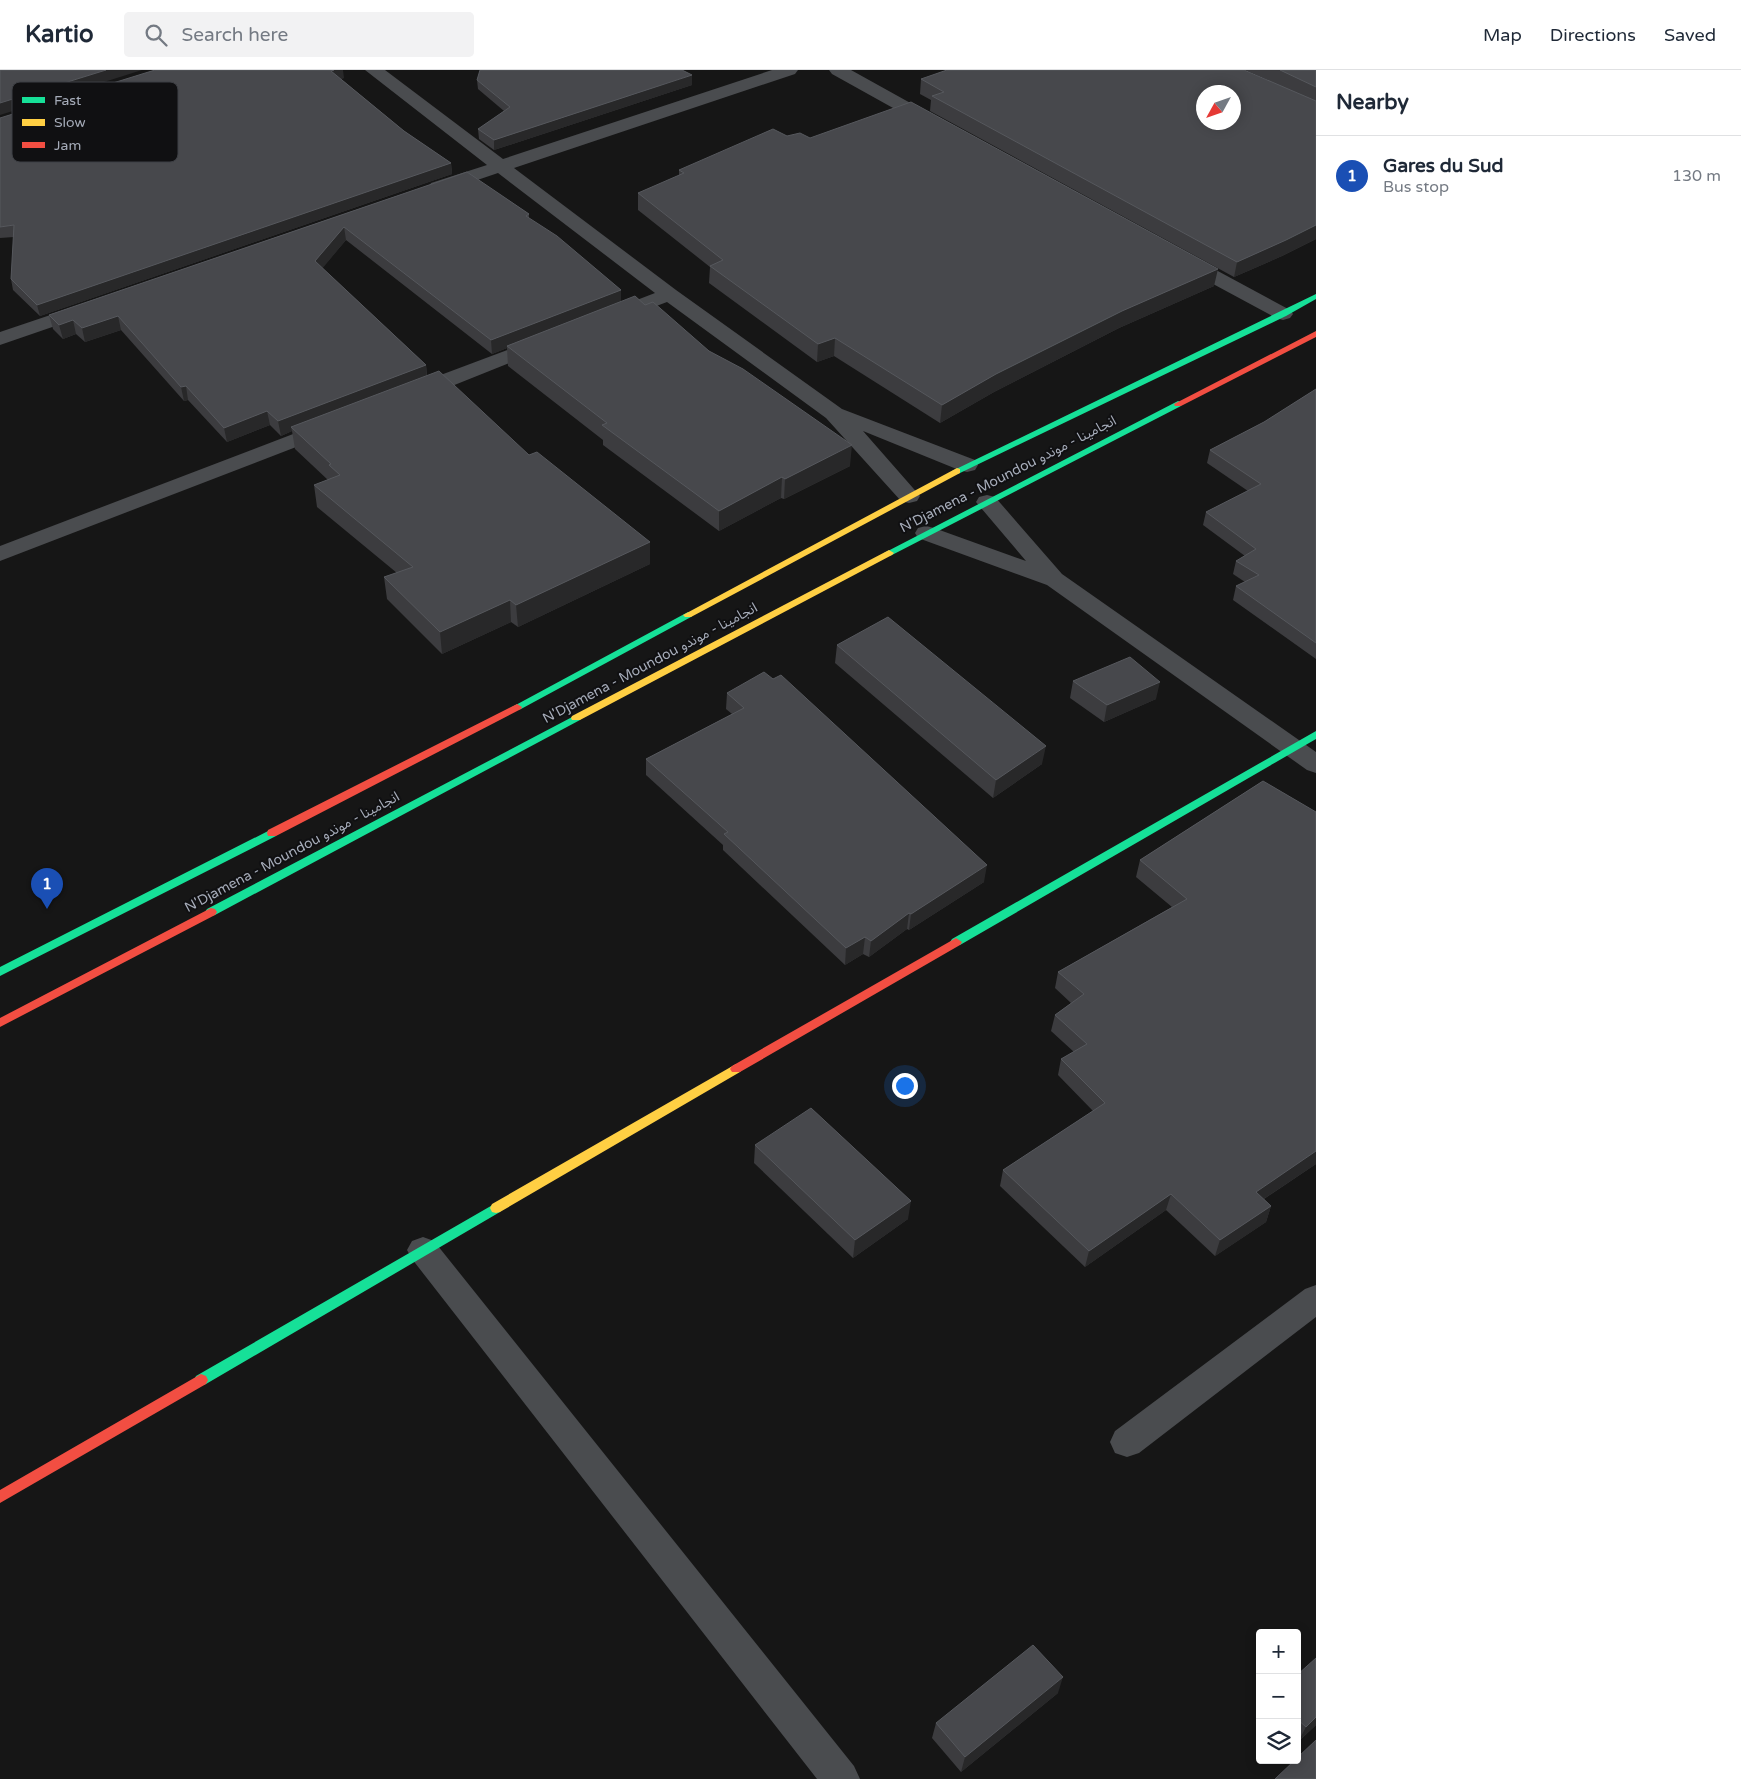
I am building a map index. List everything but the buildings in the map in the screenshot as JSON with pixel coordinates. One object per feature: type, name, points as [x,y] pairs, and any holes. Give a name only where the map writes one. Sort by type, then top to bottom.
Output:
[{"type":"main road","name":"N'Djamena - Moundou انجامينا - موندو","points":[[0,972],[491,721],[967,465],[1283,314],[1316,296]]},
{"type":"main road","name":"N'Djamena - Moundou انجامينا - موندو","points":[[0,1023],[926,532],[1316,334]]},
{"type":"main road","points":[[0,1497],[423,1250],[1316,734]]},
{"type":"street","points":[[374,70],[669,294],[834,413],[909,496]]},
{"type":"street","points":[[424,192],[789,70]]},
{"type":"street","points":[[838,70],[951,132]]},
{"type":"street","points":[[1170,252],[1283,314]]},
{"type":"street","points":[[594,322],[669,294]]},
{"type":"street","points":[[0,339],[104,303]]},
{"type":"street","points":[[399,398],[557,337]]},
{"type":"street","points":[[834,413],[967,465]]},
{"type":"street","points":[[0,554],[344,420]]},
{"type":"street","points":[[987,502],[1055,580],[1316,764]]},
{"type":"street","points":[[926,532],[1055,580]]},
{"type":"street","points":[[423,1250],[841,1779]]},
{"type":"street","points":[[1127,1442],[1316,1299]]},
{"type":"traffic: fast","points":[[957,471],[1283,314],[1316,296]]},
{"type":"traffic: fast","points":[[889,553],[1178,404]]},
{"type":"traffic: fast","points":[[517,707],[688,615]]},
{"type":"traffic: fast","points":[[211,912],[576,718]]},
{"type":"traffic: fast","points":[[956,942],[1316,734]]},
{"type":"traffic: fast","points":[[0,972],[272,833]]},
{"type":"traffic: fast","points":[[201,1380],[496,1208]]},
{"type":"traffic: slow","points":[[688,615],[957,471]]},
{"type":"traffic: slow","points":[[576,718],[889,553]]},
{"type":"traffic: slow","points":[[496,1208],[736,1069]]},
{"type":"traffic: jam","points":[[1178,404],[1316,334]]},
{"type":"traffic: jam","points":[[272,833],[517,707]]},
{"type":"traffic: jam","points":[[0,1023],[211,912]]},
{"type":"traffic: jam","points":[[736,1069],[956,942]]},
{"type":"traffic: jam","points":[[0,1497],[201,1380]]},
{"type":"place","name":"Gares du Sud","points":[[47,909]]}]
